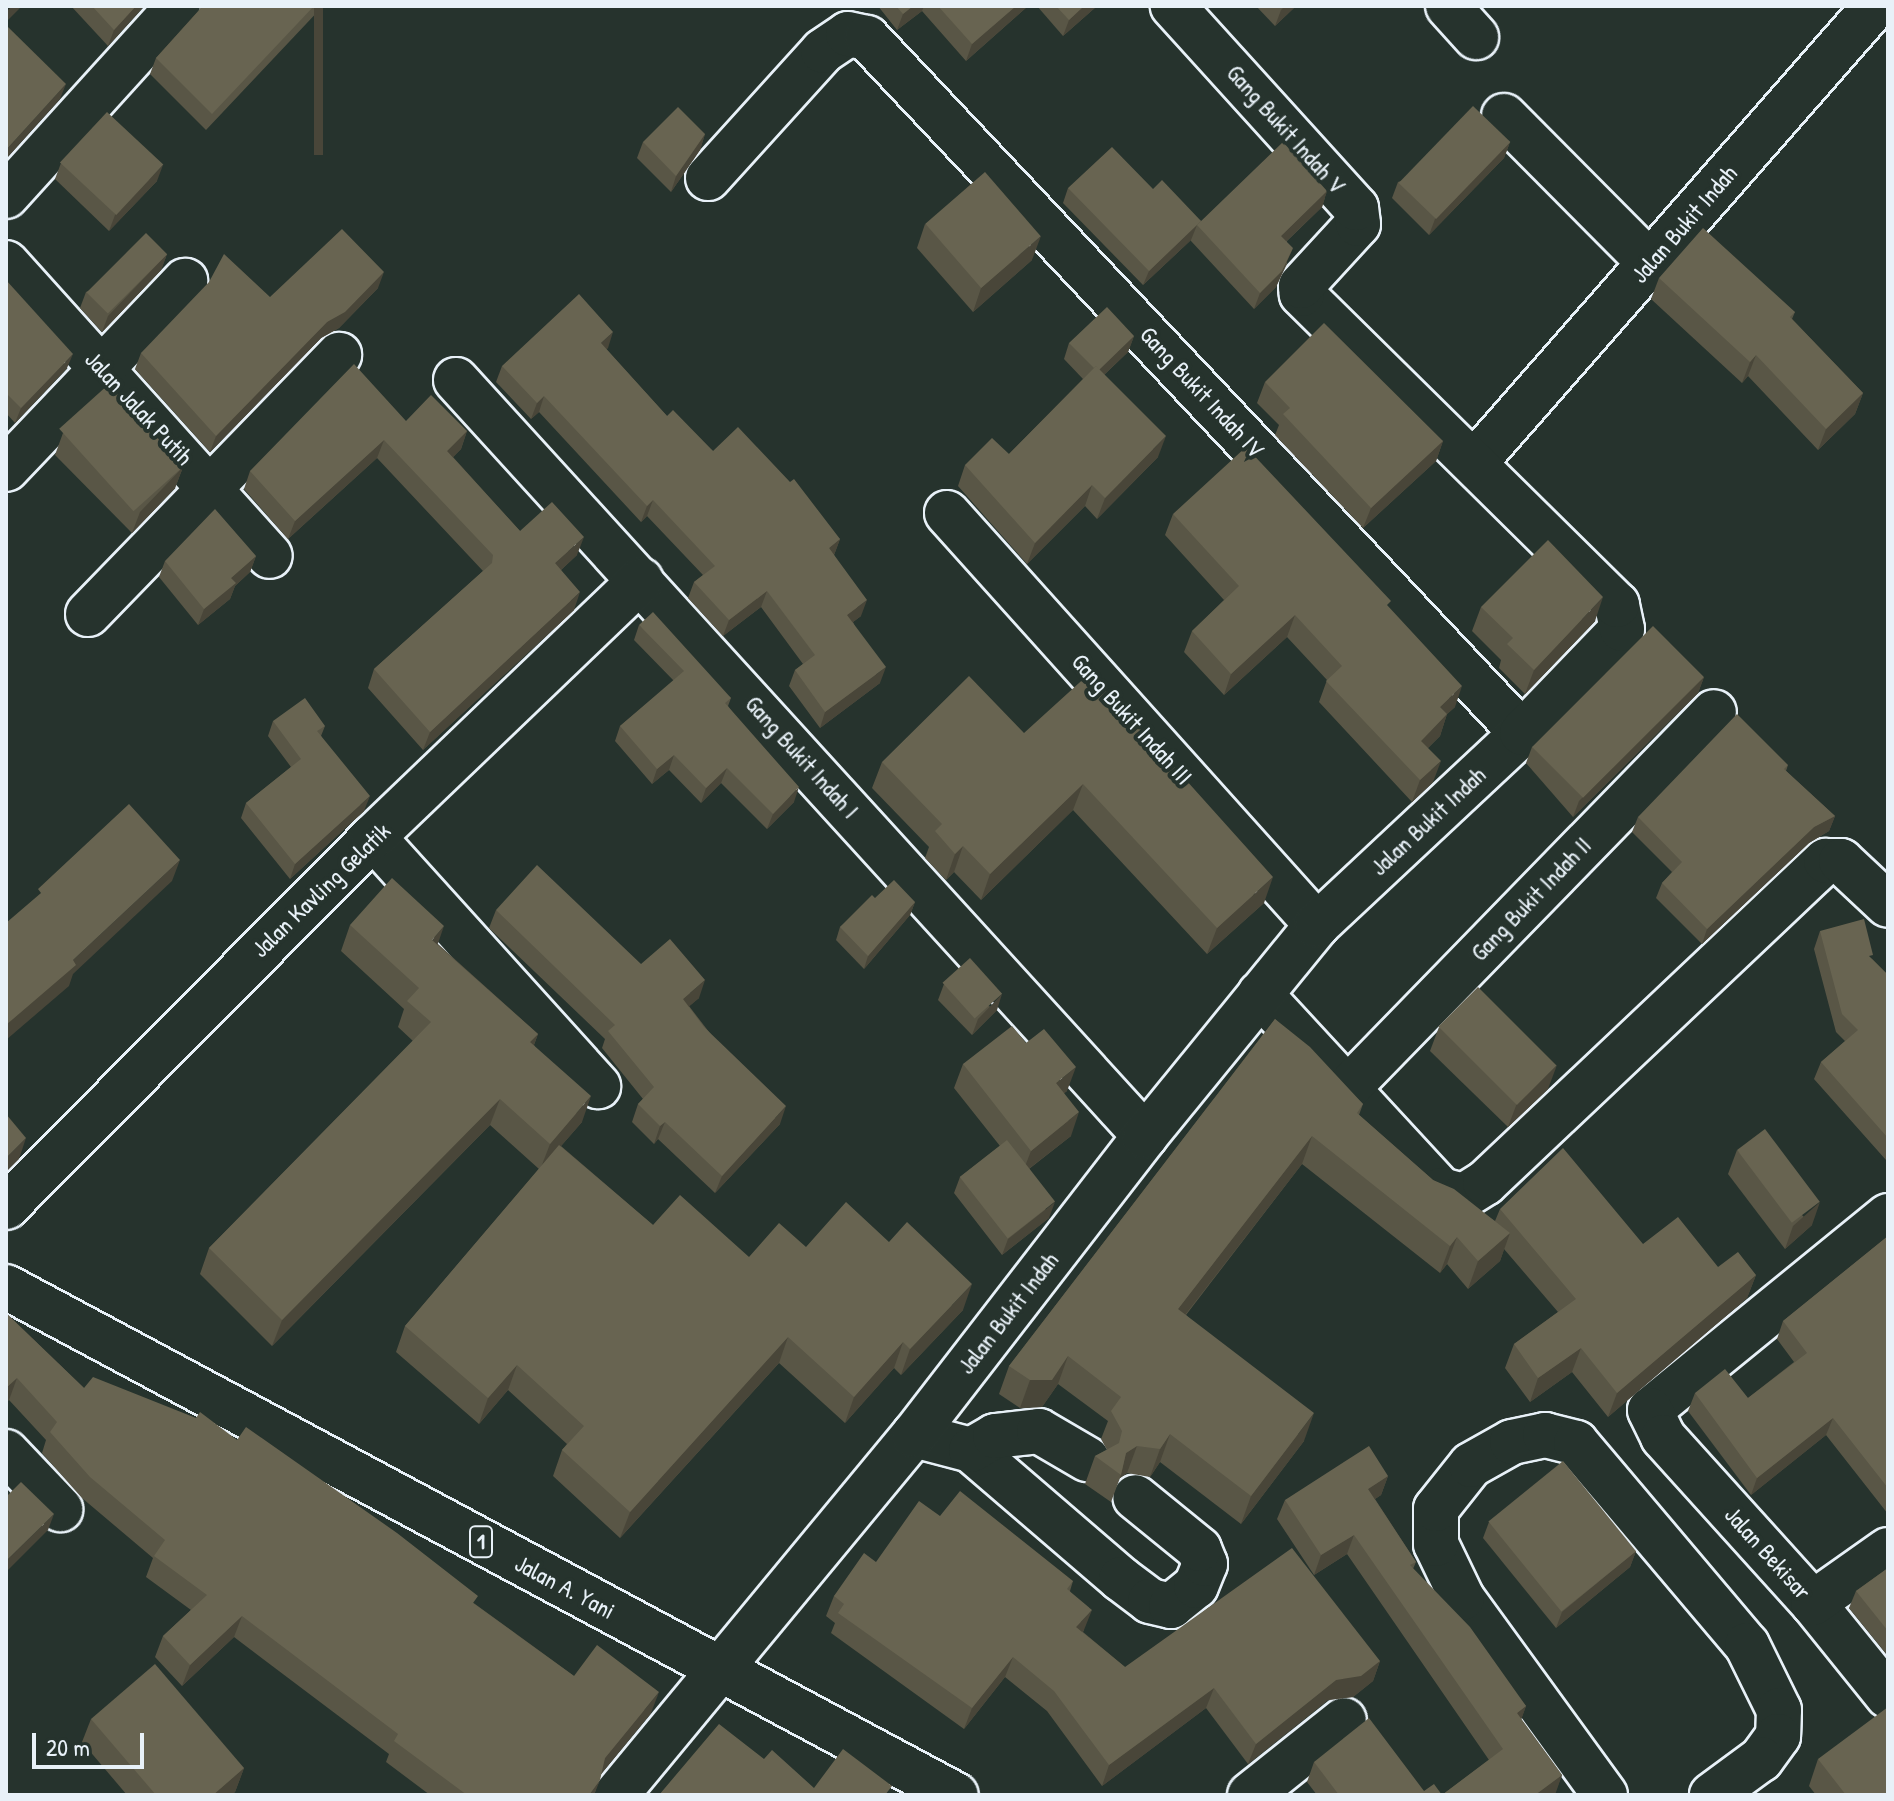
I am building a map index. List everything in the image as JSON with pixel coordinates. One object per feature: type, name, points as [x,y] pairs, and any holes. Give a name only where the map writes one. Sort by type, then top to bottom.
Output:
[{"type":"main road","points":[[6,196],[178,6]]},
{"type":"main road","name":"Gang Bukit Indah V","points":[[1173,6],[1356,208],[1358,224],[1301,286],[1302,294],[1475,462]]},
{"type":"main road","name":"Jalan Bukit Indah","points":[[616,1795],[722,1671],[914,1435],[1145,1136],[1317,925],[1522,733],[1618,638],[1621,621],[1617,605],[1475,462],[1875,6]]},
{"type":"main road","name":"Gang Bukit Indah IV","points":[[708,178],[823,51],[848,34],[859,34],[882,50],[1522,733]]},
{"type":"main road","points":[[1504,116],[1650,263]]},
{"type":"main road","name":"Jalan Jalak Putih","points":[[6,263],[214,488],[270,556]]},
{"type":"main road","points":[[6,469],[185,281]]},
{"type":"main road","points":[[88,614],[214,488],[339,355]]},
{"type":"main road","name":"Gang Bukit Indah I","points":[[456,380],[1145,1136]]},
{"type":"main road","name":"Gang Bukit Indah III","points":[[947,513],[1317,925]]},
{"type":"main road","name":"Jalan Kavling Gelatik","points":[[6,1207],[373,837],[641,580]]},
{"type":"main road","name":"Gang Bukit Indah II","points":[[1349,1087],[1714,712]]},
{"type":"main road","points":[[373,837],[598,1086]]},
{"type":"main road","points":[[1260,994],[1441,1190],[1464,1196],[1485,1183],[1826,861],[1841,861],[1888,905]]},
{"type":"main road","name":"Jalan Bekisar","points":[[1888,1216],[1650,1410],[1663,1437],[1813,1603],[1888,1696]]},
{"type":"main road","name":"Jalan A. Yani","points":[[6,1287],[956,1795]]},
{"type":"main road","points":[[971,1450],[995,1436],[1039,1431],[1087,1459]]},
{"type":"main road","points":[[914,1435],[971,1450],[1121,1579],[1150,1601],[1171,1606],[1196,1586],[1205,1564],[1199,1549],[1135,1497]]},
{"type":"main road","points":[[1605,1795],[1462,1598],[1436,1544],[1436,1509],[1471,1465],[1512,1442],[1545,1435],[1576,1443],[1747,1645],[1779,1710],[1778,1736],[1761,1759],[1712,1795]]},
{"type":"main road","points":[[9,1464],[60,1509]]},
{"type":"main road","points":[[1813,1603],[1888,1550]]},
{"type":"main road","points":[[1250,1795],[1344,1720]]},
{"type":"building","points":[[92,6],[136,6],[114,30]]},
{"type":"building","points":[[203,6],[314,6],[212,114],[156,58]]},
{"type":"building","points":[[896,6],[913,6],[903,14]]},
{"type":"building","points":[[938,6],[1016,6],[972,44]]},
{"type":"building","points":[[1056,6],[1084,6],[1069,20]]},
{"type":"building","points":[[6,27],[66,84],[6,150]]},
{"type":"building","points":[[1473,106],[1510,142],[1436,219],[1399,183]]},
{"type":"building","points":[[678,107],[705,134],[676,176],[643,142]]},
{"type":"building","points":[[107,112],[163,165],[116,215],[60,162]]},
{"type":"building","points":[[1283,142],[1327,191],[1281,236],[1293,248],[1282,271],[1260,293],[1197,225]]},
{"type":"building","points":[[1112,147],[1153,189],[1162,180],[1201,221],[1149,271],[1068,188]]},
{"type":"building","points":[[985,172],[1041,236],[981,288],[925,224]]},
{"type":"building","points":[[1703,228],[1795,312],[1790,317],[1863,393],[1826,429],[1756,355],[1750,362],[1659,278]]},
{"type":"building","points":[[342,229],[384,272],[345,312],[327,322],[216,436],[141,353],[209,282],[224,254],[270,297]]},
{"type":"building","points":[[146,233],[167,254],[108,314],[87,292]]},
{"type":"building","points":[[6,280],[73,354],[21,408],[6,393]]},
{"type":"building","points":[[579,294],[613,332],[601,343],[667,416],[673,410],[713,451],[738,427],[790,482],[794,479],[840,539],[829,548],[867,600],[847,615],[886,667],[825,712],[795,670],[815,655],[767,591],[729,620],[694,582],[715,566],[653,500],[647,506],[544,396],[537,403],[502,366]]},
{"type":"building","points":[[1107,307],[1134,336],[1099,370],[1069,343]]},
{"type":"building","points":[[1324,323],[1443,441],[1371,508],[1283,414],[1290,408],[1265,382]]},
{"type":"building","points":[[354,364],[406,421],[431,395],[467,431],[447,451],[520,531],[552,502],[584,537],[555,563],[580,592],[430,732],[374,669],[492,563],[493,555],[384,440],[295,521],[250,471]]},
{"type":"building","points":[[1096,366],[1166,436],[1105,498],[1092,485],[1035,543],[965,465],[992,438],[1009,454]]},
{"type":"building","points":[[109,384],[183,466],[133,511],[59,429]]},
{"type":"building","points":[[1246,447],[1391,601],[1387,605],[1462,686],[1440,707],[1447,714],[1421,741],[1441,761],[1420,780],[1326,681],[1342,666],[1295,615],[1231,674],[1192,631],[1239,586],[1173,514]]},
{"type":"building","points":[[215,509],[256,556],[231,578],[236,583],[204,609],[165,561]]},
{"type":"building","points":[[1548,540],[1603,597],[1534,670],[1507,644],[1513,638],[1481,607]]},
{"type":"building","points":[[653,612],[731,698],[725,703],[799,787],[773,814],[727,768],[706,788],[674,755],[657,769],[620,726],[684,671],[639,625]]},
{"type":"building","points":[[1653,626],[1704,677],[1583,798],[1532,747]]},
{"type":"building","points":[[1090,673],[1273,877],[1217,928],[1083,784],[990,874],[963,846],[955,854],[935,831],[942,824],[882,762],[969,676],[1024,733]]},
{"type":"building","points":[[305,698],[325,726],[317,731],[370,796],[295,864],[246,803],[301,759],[273,721]]},
{"type":"building","points":[[1737,714],[1788,765],[1784,769],[1835,816],[1814,827],[1707,929],[1662,883],[1682,862],[1638,817]]},
{"type":"building","points":[[129,804],[180,860],[73,960],[76,965],[6,1025],[6,923],[41,893],[38,889]]},
{"type":"building","points":[[537,865],[641,964],[670,939],[705,980],[683,999],[704,1027],[786,1106],[722,1176],[665,1122],[660,1126],[638,1104],[654,1087],[608,1031],[615,1025],[496,910]]},
{"type":"building","points":[[392,878],[444,926],[432,940],[538,1034],[530,1042],[591,1096],[550,1144],[500,1099],[282,1320],[209,1248],[431,1022],[407,1001],[419,988],[350,925]]},
{"type":"building","points":[[894,880],[915,902],[868,956],[840,927],[872,895],[875,898]]},
{"type":"building","points":[[1864,919],[1873,955],[1869,956],[1888,975],[1888,1138],[1821,1062],[1858,1030],[1842,1014],[1820,931]]},
{"type":"building","points":[[970,958],[1002,994],[975,1018],[943,983]]},
{"type":"building","points":[[1478,987],[1556,1065],[1517,1105],[1438,1027]]},
{"type":"building","points":[[1275,1019],[1310,1047],[1363,1104],[1357,1113],[1433,1180],[1454,1189],[1510,1233],[1478,1261],[1457,1237],[1450,1246],[1312,1136],[1178,1309],[1314,1413],[1251,1496],[1170,1434],[1160,1449],[1137,1446],[1126,1453],[1121,1475],[1095,1456],[1119,1443],[1122,1431],[1111,1411],[1121,1397],[1068,1356],[1052,1380],[1030,1380],[1009,1366]]},
{"type":"building","points":[[1012,1026],[1026,1043],[1044,1029],[1076,1067],[1056,1083],[1079,1112],[1031,1151],[963,1064]]},
{"type":"building","points":[[6,1114],[26,1138],[6,1158]]},
{"type":"building","points":[[1765,1129],[1820,1202],[1792,1223],[1737,1150]]},
{"type":"building","points":[[1007,1140],[1055,1201],[1008,1238],[960,1177]]},
{"type":"building","points":[[559,1145],[653,1225],[680,1195],[749,1257],[779,1223],[806,1247],[846,1202],[889,1242],[907,1222],[972,1284],[910,1349],[903,1342],[854,1397],[788,1337],[630,1512],[562,1450],[584,1426],[517,1365],[488,1398],[405,1326]]},
{"type":"building","points":[[1563,1148],[1643,1244],[1678,1217],[1718,1267],[1738,1252],[1756,1275],[1617,1393],[1581,1348],[1538,1378],[1514,1344],[1576,1299],[1500,1209]]},
{"type":"building","points":[[1888,1236],[1888,1488],[1833,1418],[1757,1478],[1695,1393],[1725,1369],[1748,1398],[1807,1353],[1783,1321]]},
{"type":"building","points":[[6,1313],[84,1388],[93,1377],[196,1418],[200,1412],[237,1440],[246,1427],[397,1533],[478,1596],[473,1603],[574,1676],[597,1645],[659,1692],[605,1758],[600,1780],[589,1795],[467,1795],[394,1741],[398,1734],[242,1616],[190,1665],[163,1636],[207,1595],[154,1556],[165,1540],[90,1477],[50,1432],[57,1422],[17,1378],[6,1388]]},
{"type":"building","points":[[1369,1446],[1388,1476],[1368,1489],[1416,1562],[1410,1565],[1470,1627],[1526,1706],[1517,1713],[1562,1775],[1535,1795],[1442,1795],[1503,1749],[1354,1535],[1321,1555],[1285,1500]]},
{"type":"building","points":[[1563,1461],[1636,1551],[1561,1612],[1488,1521]]},
{"type":"building","points":[[21,1482],[54,1514],[6,1561],[6,1497]]},
{"type":"building","points":[[960,1491],[1073,1581],[1067,1589],[1092,1610],[1076,1627],[1125,1667],[1292,1548],[1380,1661],[1361,1676],[1336,1680],[1256,1744],[1214,1688],[1109,1765],[1054,1691],[1013,1657],[972,1708],[838,1613],[844,1604],[834,1596],[864,1553],[876,1562],[919,1501],[940,1516]]},
{"type":"building","points":[[1888,1568],[1888,1631],[1856,1591]]},
{"type":"building","points":[[155,1664],[244,1768],[213,1795],[156,1795],[91,1719]]},
{"type":"building","points":[[1888,1707],[1888,1795],[1846,1795],[1818,1759]]},
{"type":"building","points":[[1369,1718],[1424,1791],[1434,1784],[1442,1795],[1339,1795],[1314,1762]]},
{"type":"building","points":[[719,1724],[764,1759],[772,1750],[814,1788],[843,1749],[892,1786],[885,1795],[659,1795]]}]
